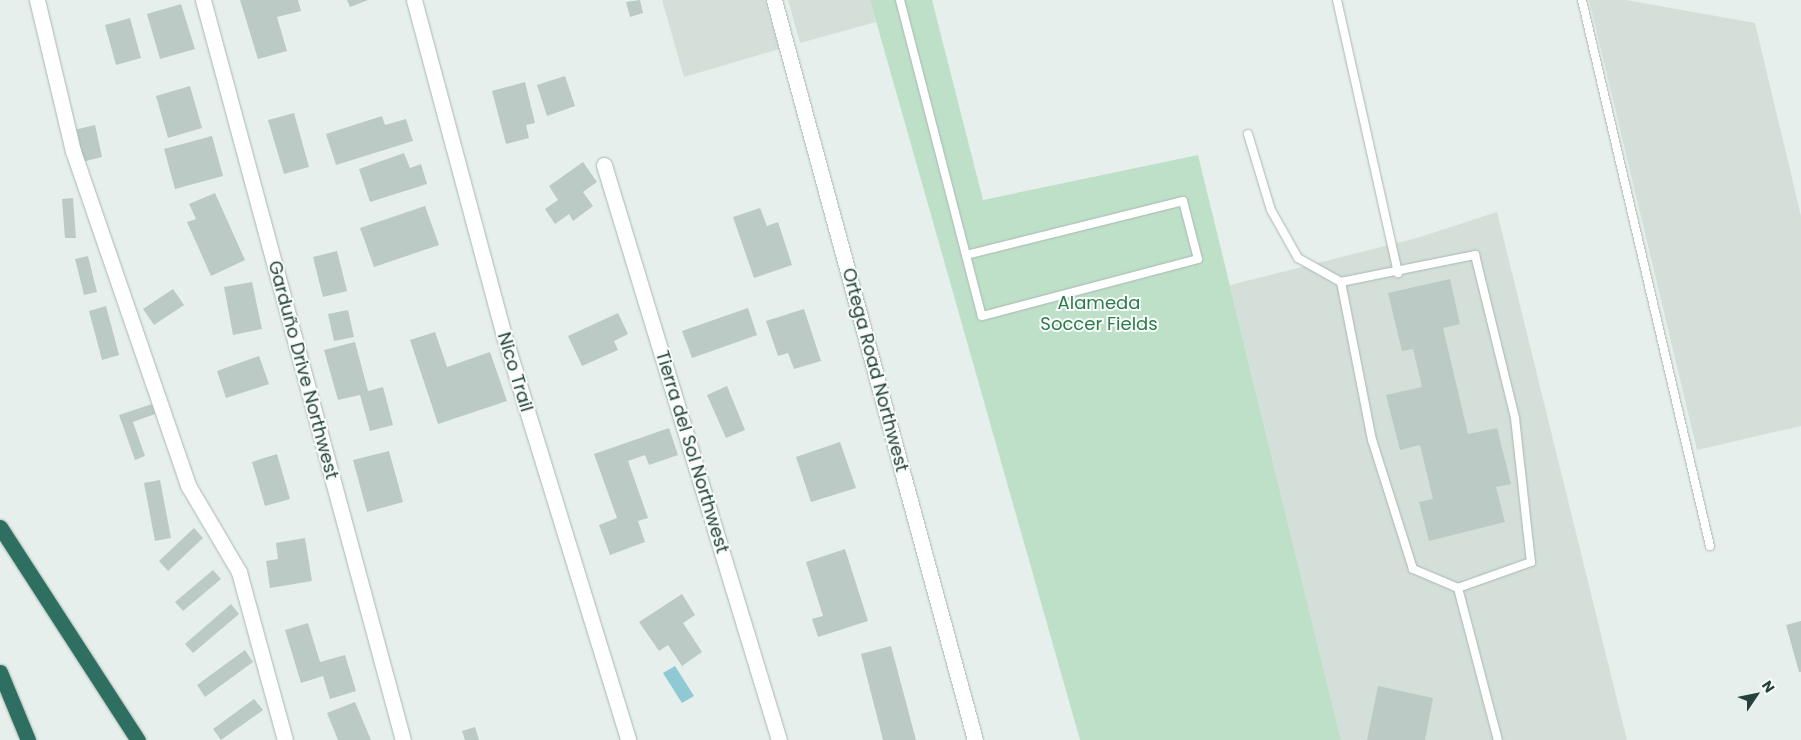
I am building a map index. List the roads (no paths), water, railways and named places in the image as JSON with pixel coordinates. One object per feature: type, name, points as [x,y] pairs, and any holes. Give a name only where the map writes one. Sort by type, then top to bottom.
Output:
[{"type":"highway","points":[[0,527],[138,740]]},
{"type":"highway","points":[[0,672],[28,740]]},
{"type":"street","points":[[37,0],[73,151],[189,487],[239,572],[285,740]]},
{"type":"street","name":"Garduño Drive Northwest","points":[[203,0],[403,740]]},
{"type":"street","name":"Nico Trail","points":[[414,0],[500,321],[628,740]]},
{"type":"street","name":"Ortega Road Northwest","points":[[774,0],[975,740]]},
{"type":"street","name":"Tierra del Sol Northwest","points":[[604,165],[779,740]]},
{"type":"lane","points":[[900,0],[982,316],[1198,259],[1183,200],[967,255]]},
{"type":"lane","points":[[1336,0],[1398,273]]},
{"type":"lane","points":[[1582,0],[1710,546]]},
{"type":"lane","points":[[1248,134],[1271,210],[1298,258],[1341,282],[1398,273],[1475,255],[1515,418],[1531,562],[1458,588],[1413,568],[1372,440],[1341,282]]},
{"type":"lane","points":[[1458,588],[1498,740]]},
{"type":"water","points":[[675,666],[694,696],[682,703],[663,673]]},
{"type":"park label","name":"Alameda Soccer Fields","points":[[1099,314]]}]
